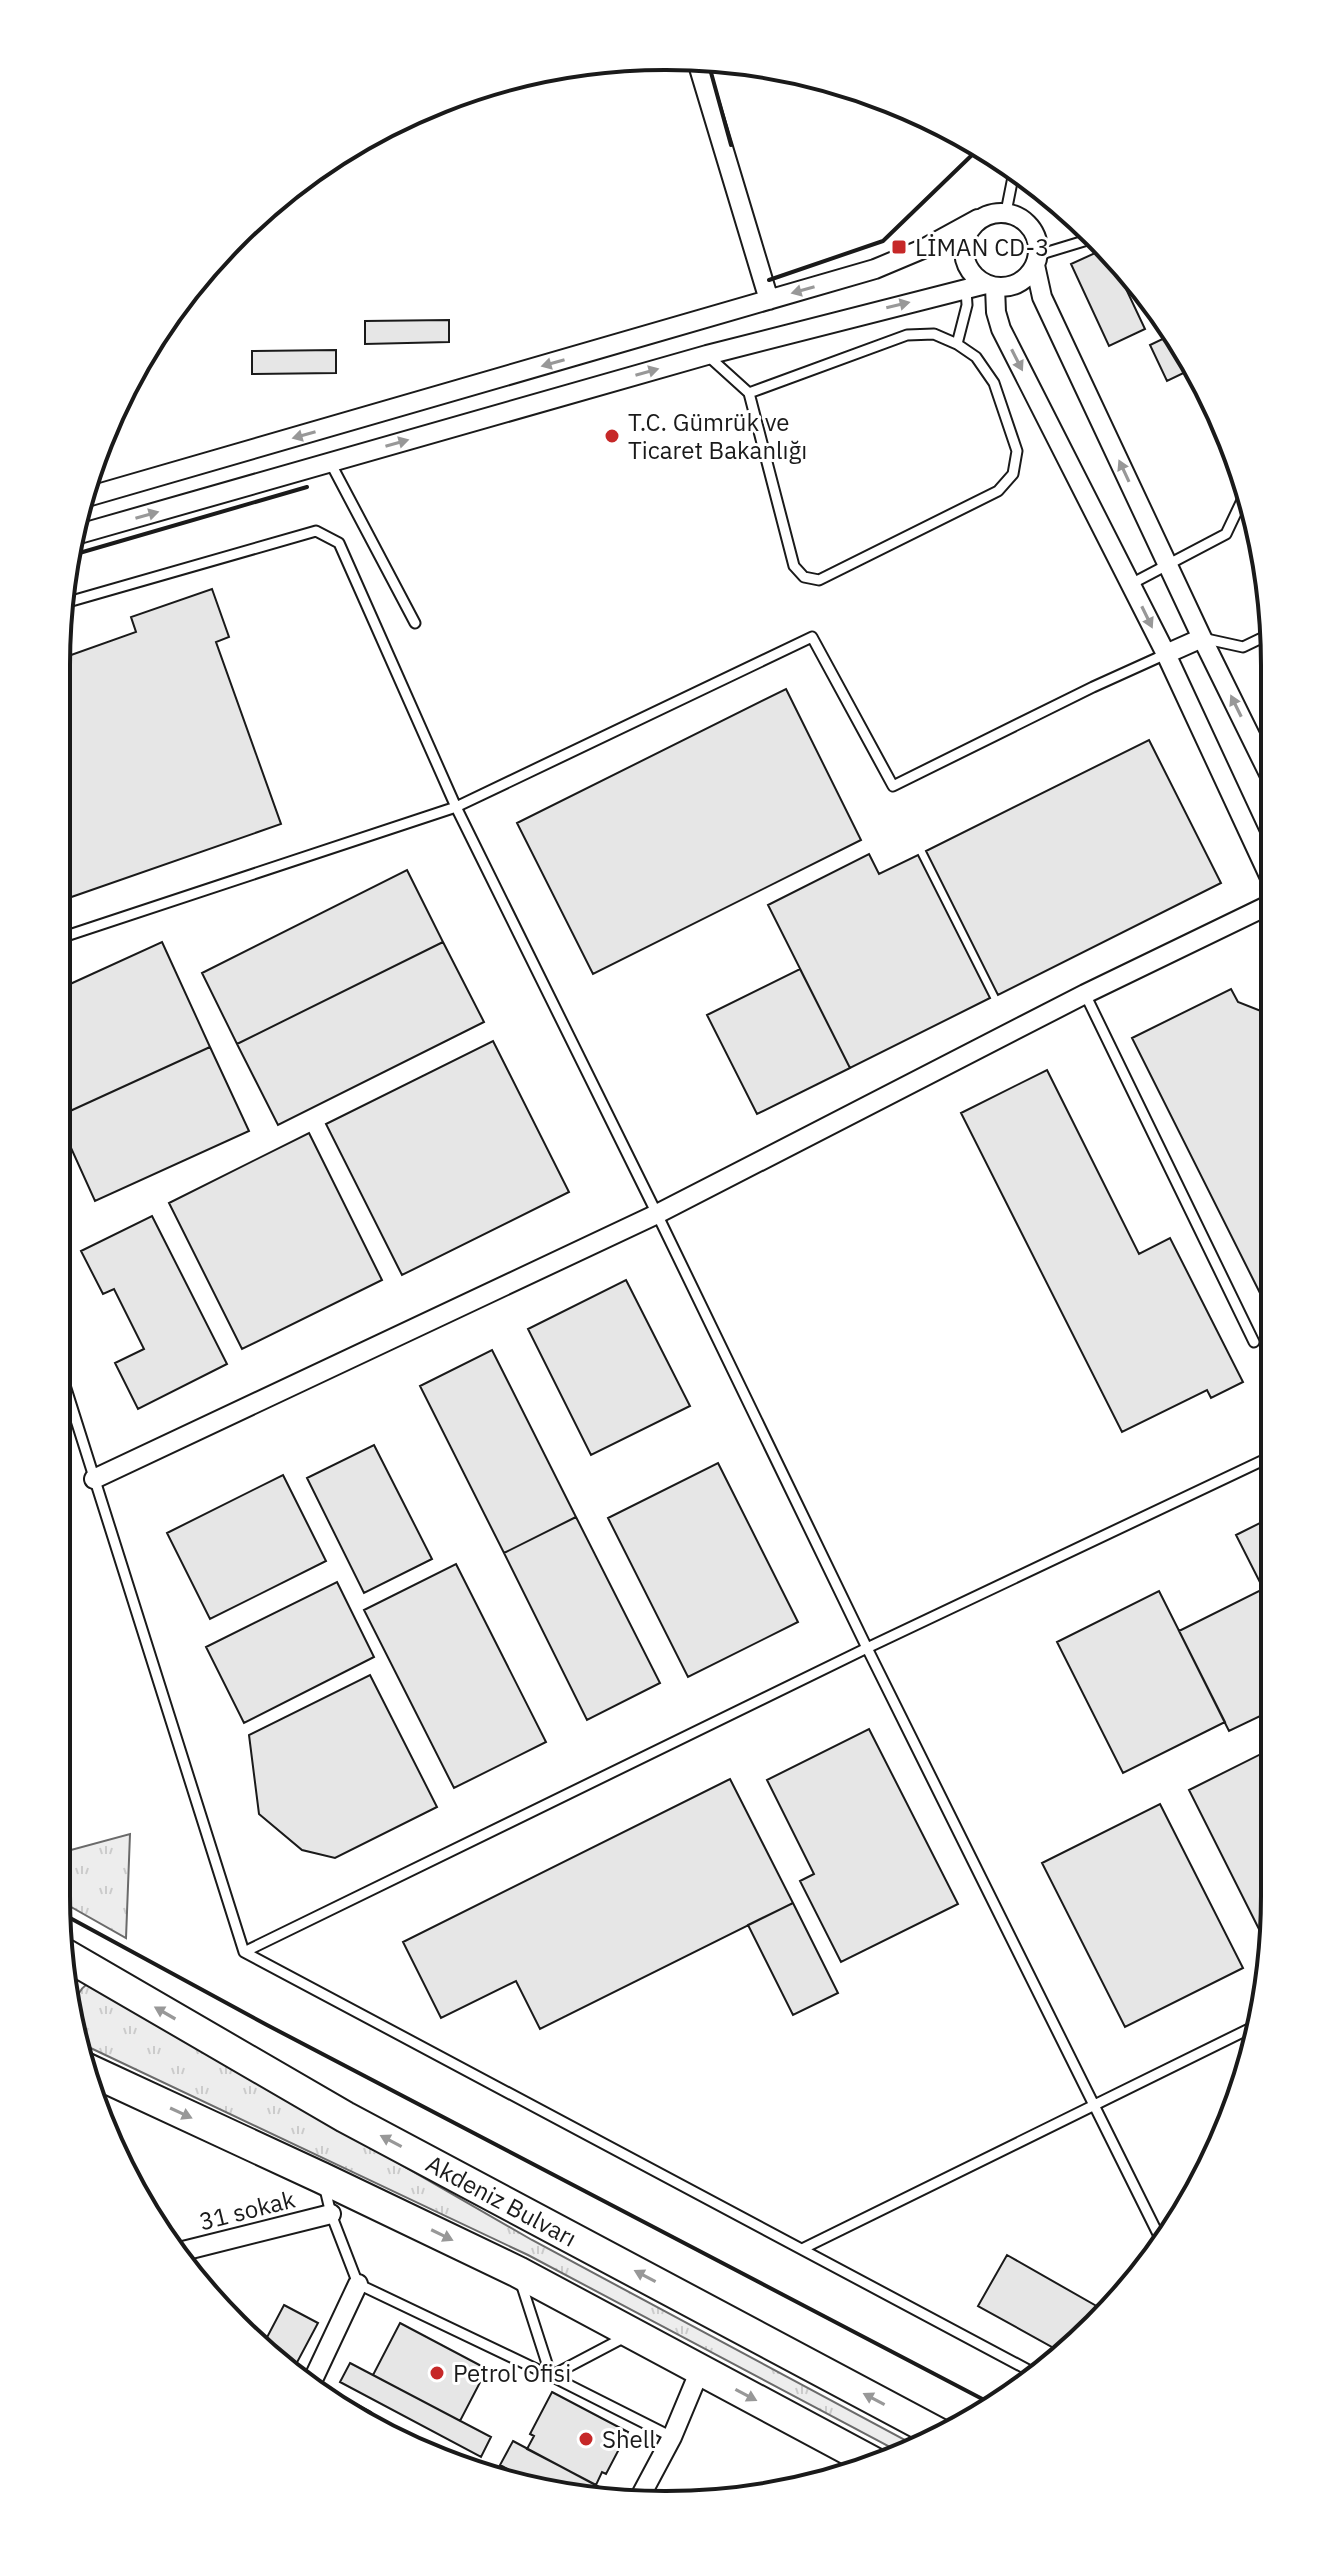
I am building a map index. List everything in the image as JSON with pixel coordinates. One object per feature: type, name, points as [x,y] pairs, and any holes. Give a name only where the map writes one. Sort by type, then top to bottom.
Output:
[{"type":"main road","name":"Akdeniz Bulvarı","points":[[74,1959],[345,2117],[930,2429]]},
{"type":"main road","points":[[98,2074],[518,2272],[863,2457]]},
{"type":"street","points":[[700,71],[769,300]]},
{"type":"street","points":[[95,495],[875,269],[925,248],[978,219],[1006,212],[1018,216],[1034,232],[1042,297],[1261,758]]},
{"type":"street","points":[[978,219],[965,237],[963,248],[969,270],[976,278],[990,285]]},
{"type":"street","points":[[85,532],[707,355],[897,305],[990,285],[1007,287],[1029,275],[1037,260]]},
{"type":"street","points":[[990,285],[1001,329],[1166,654],[1261,858]]},
{"type":"street","points":[[1166,654],[1202,638]]},
{"type":"street","points":[[94,1479],[657,1214],[1085,994],[1261,909]]},
{"type":"street","name":"31 sokak","points":[[187,2250],[331,2214]]},
{"type":"street","points":[[315,2376],[358,2284]]},
{"type":"street","points":[[644,2490],[672,2437],[700,2370]]},
{"type":"lane","points":[[1006,212],[1012,182]]},
{"type":"lane","points":[[1037,260],[1084,242]]},
{"type":"lane","points":[[957,344],[967,305],[966,290]]},
{"type":"lane","points":[[707,355],[749,393],[794,566],[804,577],[819,580],[998,491],[1013,474],[1017,451],[994,383],[976,357],[934,334],[907,335],[749,393]]},
{"type":"lane","points":[[330,462],[415,623]]},
{"type":"lane","points":[[1131,584],[1226,534],[1239,506]]},
{"type":"lane","points":[[74,600],[316,531],[339,543],[456,807],[867,1648],[1157,2232]]},
{"type":"lane","points":[[70,935],[456,807],[812,637],[893,786],[1166,654]]},
{"type":"lane","points":[[1202,638],[1243,647],[1260,639]]},
{"type":"lane","points":[[1085,994],[1254,1342]]},
{"type":"lane","points":[[70,1402],[244,1952],[1027,2369]]},
{"type":"lane","points":[[244,1952],[867,1648],[1261,1461]]},
{"type":"lane","points":[[802,2249],[1246,2030]]},
{"type":"lane","points":[[322,2178],[331,2214],[358,2284],[672,2437]]},
{"type":"lane","points":[[518,2272],[551,2376]]},
{"type":"lane","points":[[551,2376],[631,2334]]},
{"type":"green space","points":[[130,1834],[126,1938],[70,1907],[70,1850]]},
{"type":"green space","points":[[87,1984],[532,2240],[906,2440],[890,2447],[528,2255],[89,2047],[78,1994]]},
{"type":"building","points":[[1095,253],[1126,288],[1145,329],[1109,346],[1071,264]]},
{"type":"building","points":[[449,320],[449,342],[365,344],[365,321]]},
{"type":"building","points":[[1163,339],[1184,373],[1167,381],[1150,345]]},
{"type":"building","points":[[336,350],[336,373],[252,374],[252,351]]},
{"type":"building","points":[[212,589],[229,637],[216,642],[281,824],[70,897],[70,655],[136,632],[131,617]]},
{"type":"building","points":[[786,689],[861,840],[593,974],[517,823]]},
{"type":"building","points":[[1149,740],[1221,883],[998,995],[926,851]]},
{"type":"building","points":[[869,854],[879,874],[918,855],[990,998],[850,1068],[768,905]]},
{"type":"building","points":[[407,870],[443,942],[237,1044],[202,973]]},
{"type":"building","points":[[162,942],[210,1047],[70,1111],[70,984]]},
{"type":"building","points":[[443,942],[484,1022],[278,1125],[237,1044]]},
{"type":"building","points":[[800,969],[850,1068],[757,1114],[707,1015]]},
{"type":"building","points":[[1231,989],[1238,1002],[1261,1011],[1261,1295],[1132,1038]]},
{"type":"building","points":[[493,1041],[569,1192],[402,1275],[326,1124]]},
{"type":"building","points":[[210,1047],[249,1131],[95,1201],[70,1146],[70,1111]]},
{"type":"building","points":[[1047,1070],[1139,1254],[1170,1238],[1243,1382],[1211,1398],[1207,1390],[1122,1432],[961,1113]]},
{"type":"building","points":[[309,1133],[382,1280],[242,1349],[169,1203]]},
{"type":"building","points":[[152,1216],[227,1364],[138,1409],[115,1363],[144,1349],[114,1289],[103,1294],[81,1251]]},
{"type":"building","points":[[626,1280],[690,1406],[591,1455],[528,1329]]},
{"type":"building","points":[[492,1350],[576,1517],[504,1553],[420,1386]]},
{"type":"building","points":[[374,1445],[432,1559],[364,1593],[307,1478]]},
{"type":"building","points":[[718,1463],[798,1622],[688,1677],[608,1518]]},
{"type":"building","points":[[283,1475],[326,1561],[210,1619],[167,1533]]},
{"type":"building","points":[[576,1517],[660,1683],[587,1720],[504,1553]]},
{"type":"building","points":[[1261,1522],[1261,1584],[1236,1535]]},
{"type":"building","points":[[456,1564],[546,1742],[454,1788],[364,1610]]},
{"type":"building","points":[[337,1582],[374,1657],[244,1723],[206,1647]]},
{"type":"building","points":[[1261,1590],[1261,1716],[1229,1731],[1179,1631]]},
{"type":"building","points":[[1159,1591],[1225,1722],[1123,1773],[1057,1642]]},
{"type":"building","points":[[370,1675],[437,1807],[335,1858],[302,1850],[259,1814],[249,1735]]},
{"type":"building","points":[[869,1729],[958,1904],[841,1962],[800,1881],[814,1874],[767,1780]]},
{"type":"building","points":[[1261,1754],[1260,1931],[1189,1790]]},
{"type":"building","points":[[730,1779],[793,1903],[540,2029],[516,1981],[441,2018],[403,1942]]},
{"type":"building","points":[[1160,1804],[1243,1968],[1125,2027],[1042,1863]]},
{"type":"building","points":[[793,1903],[838,1993],[793,2015],[748,1925]]},
{"type":"building","points":[[1007,2255],[1097,2306],[1053,2347],[978,2306]]},
{"type":"building","points":[[284,2305],[318,2323],[297,2363],[267,2338]]},
{"type":"building","points":[[400,2323],[487,2369],[460,2421],[373,2375]]},
{"type":"building","points":[[350,2363],[491,2437],[481,2457],[340,2382]]},
{"type":"building","points":[[552,2392],[628,2432],[606,2474],[602,2472],[596,2485],[527,2449],[534,2436],[530,2434]]},
{"type":"building","points":[[513,2441],[600,2487],[549,2480],[511,2471],[500,2465]]},
{"type":"wall","points":[[711,72],[731,145]]},
{"type":"wall","points":[[769,280],[883,241],[972,155]]},
{"type":"wall","points":[[80,553],[307,487]]},
{"type":"wall","points":[[71,1918],[267,2025],[983,2399]]},
{"type":"place","name":"LİMAN CD-3","points":[[899,247]]},
{"type":"place","name":"T.C. Gümrük ve Ticaret Bakanlığı","points":[[612,436]]},
{"type":"place","name":"Petrol Ofisi","points":[[437,2373]]},
{"type":"place","name":"Shell","points":[[586,2439]]}]
